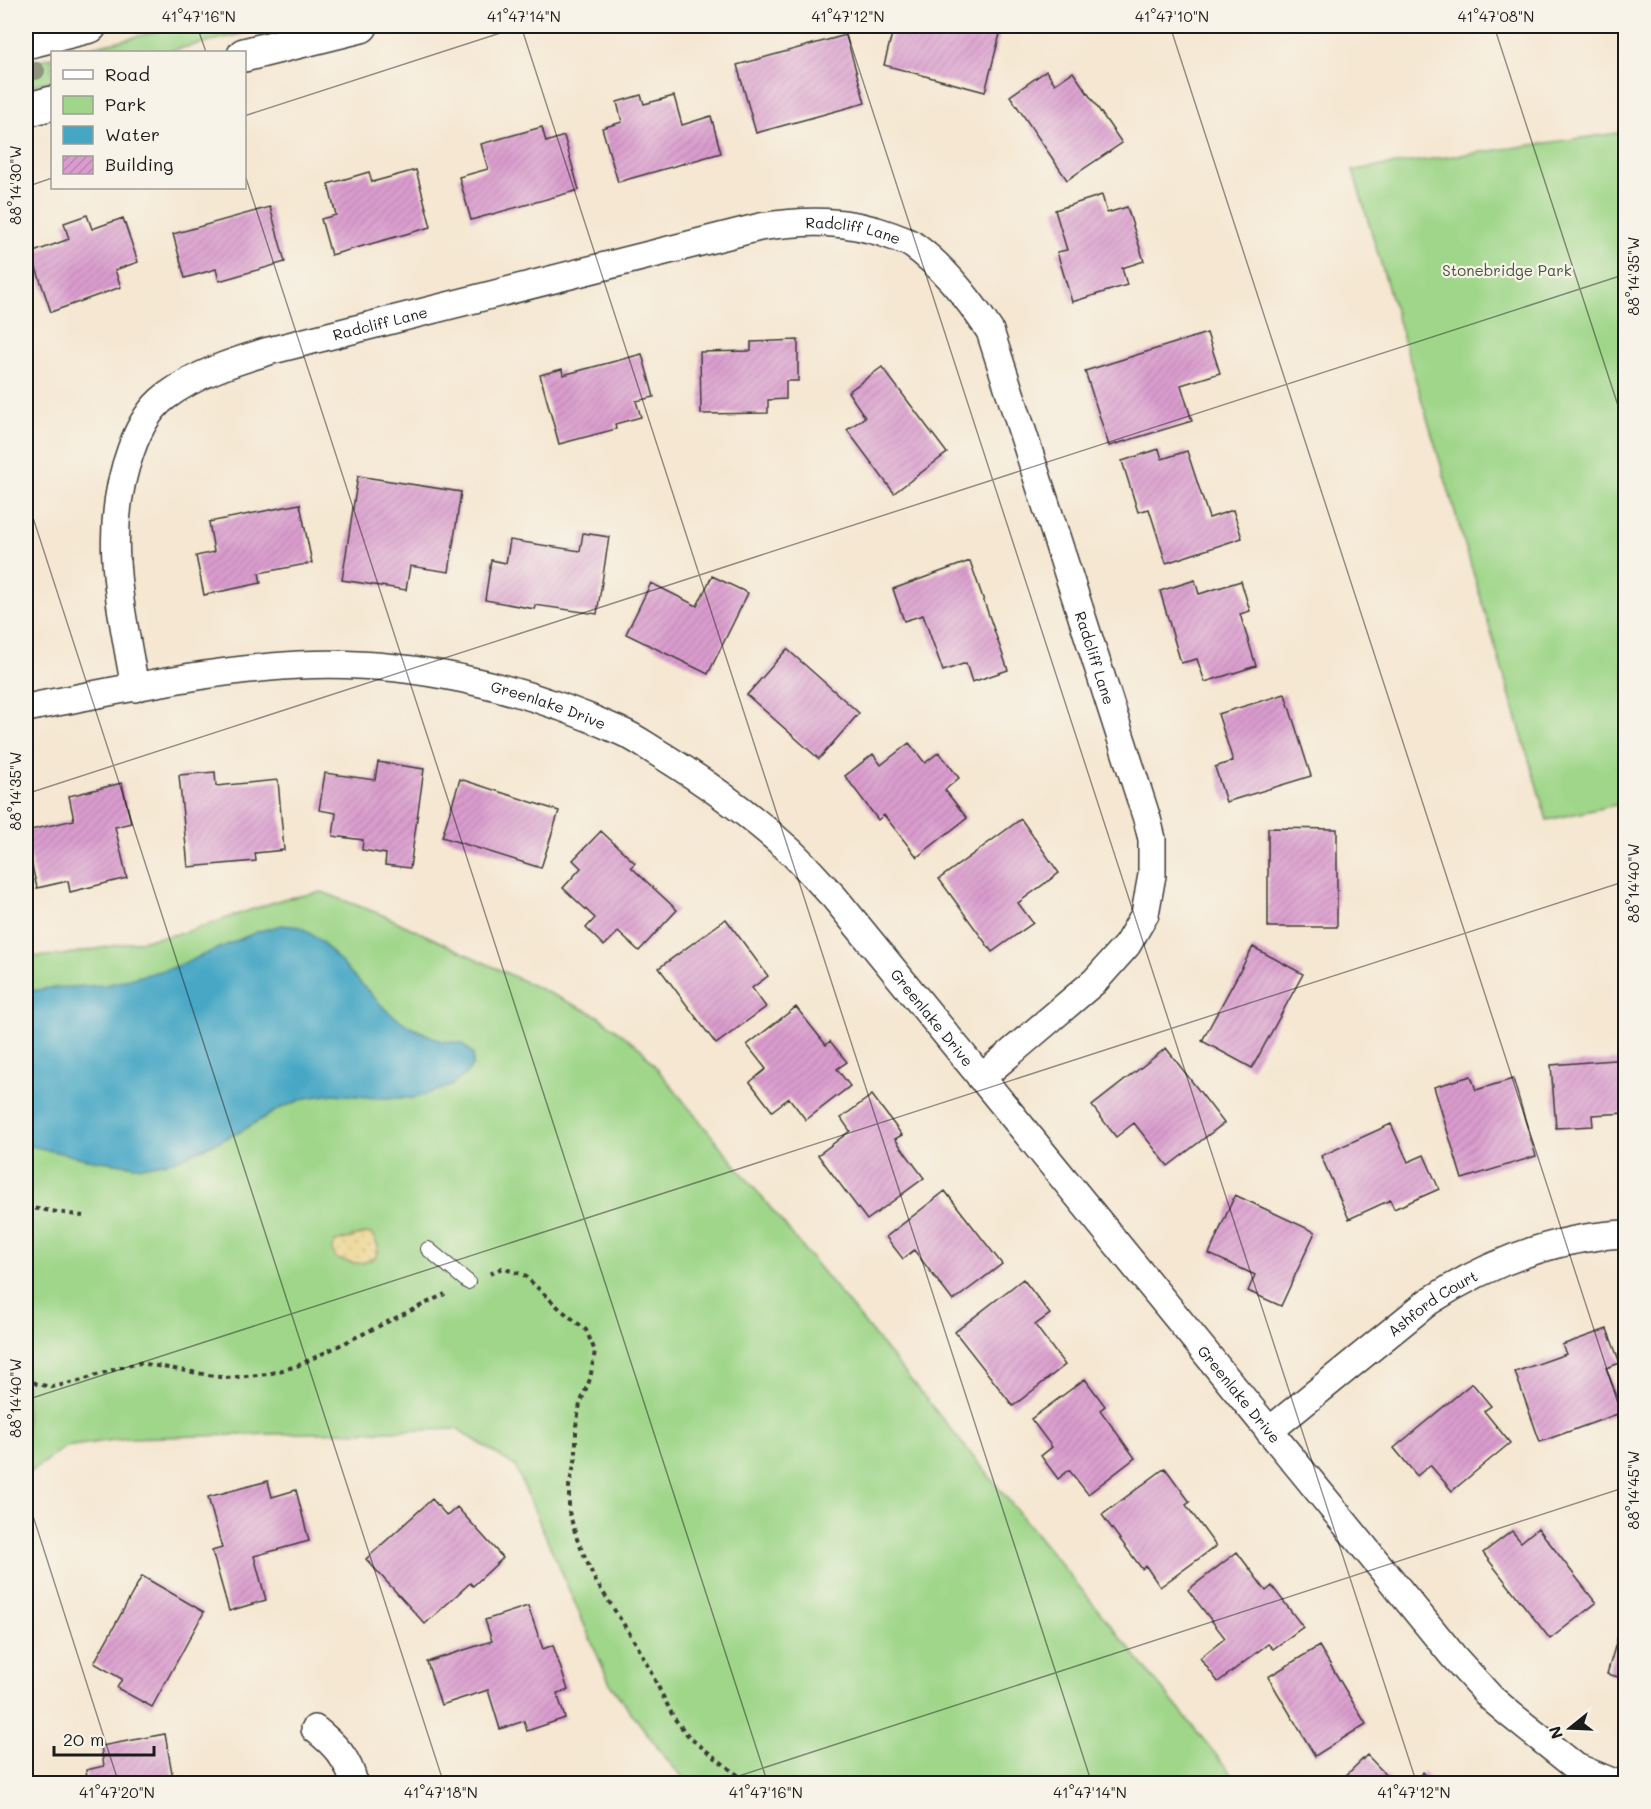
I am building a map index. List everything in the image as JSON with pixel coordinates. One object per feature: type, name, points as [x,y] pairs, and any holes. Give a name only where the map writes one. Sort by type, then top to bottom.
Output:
[{"type":"main road","points":[[26,42],[90,26]]},
{"type":"main road","points":[[246,55],[361,26]]},
{"type":"main road","points":[[26,110],[51,103]]},
{"type":"street","name":"Radcliff Lane","points":[[135,688],[116,572],[115,514],[122,473],[139,427],[163,398],[197,377],[269,351],[760,227],[810,221],[833,223],[873,229],[912,244],[944,271],[972,304],[990,331],[1152,839],[1152,867],[1144,914],[1126,945],[1095,981],[981,1078]]},
{"type":"street","name":"Greenlake Drive","points":[[26,708],[251,668],[339,664],[394,668],[485,684],[535,698],[622,731],[694,775],[734,804],[790,852],[834,897],[1453,1656],[1491,1698],[1576,1767],[1617,1784]]},
{"type":"street","name":"Ashford Court","points":[[1269,1431],[1428,1302],[1485,1268],[1544,1246],[1602,1235],[1626,1234]]},
{"type":"street","points":[[315,1729],[331,1741],[344,1758],[354,1784]]},
{"type":"lane","points":[[428,1249],[468,1282]]},
{"type":"path","points":[[26,1207],[83,1216]]},
{"type":"path","points":[[26,1377],[37,1384],[52,1387],[140,1363],[226,1378],[268,1374],[297,1366],[468,1282],[502,1268],[524,1275],[586,1330],[595,1351],[590,1379],[580,1404],[576,1426],[576,1457],[569,1486],[570,1512],[576,1539],[595,1580],[637,1645],[674,1718],[690,1738],[748,1784]]},
{"type":"green space","points":[[181,26],[274,26],[169,51],[75,51]]},
{"type":"green space","points":[[51,57],[51,80],[26,87],[26,64]]},
{"type":"green space","name":"Stonebridge Park","points":[[1625,132],[1625,803],[1547,820],[1353,170]]},
{"type":"green space","points":[[322,892],[385,916],[598,1016],[641,1049],[1239,1783],[689,1783],[672,1766],[611,1686],[515,1466],[458,1429],[127,1438],[65,1447],[26,1475],[26,957],[63,955],[183,933],[283,899]]},
{"type":"sand","points":[[367,1233],[372,1235],[378,1246],[376,1257],[360,1263],[337,1259],[332,1250],[335,1242]]},
{"type":"water","points":[[282,925],[301,927],[321,941],[387,1011],[409,1026],[441,1041],[462,1043],[473,1054],[473,1065],[451,1086],[415,1098],[376,1098],[334,1094],[306,1098],[279,1109],[240,1132],[177,1160],[143,1167],[86,1159],[26,1145],[26,992],[48,988],[106,985],[175,967],[259,931]]},
{"type":"building","points":[[894,26],[910,30],[911,26],[969,26],[1000,34],[985,92],[884,65]]},
{"type":"building","points":[[846,35],[865,103],[756,133],[737,65]]},
{"type":"building","points":[[1046,71],[1055,84],[1073,72],[1122,143],[1067,180],[1010,96]]},
{"type":"building","points":[[641,95],[644,104],[674,96],[682,125],[711,116],[721,153],[618,182],[602,128],[622,122],[617,102]]},
{"type":"building","points":[[542,127],[546,142],[564,136],[579,190],[471,220],[459,177],[488,169],[481,144]]},
{"type":"building","points":[[416,170],[431,227],[331,255],[321,219],[336,215],[328,184],[369,172],[372,182]]},
{"type":"building","points":[[1102,195],[1107,213],[1127,207],[1144,261],[1122,268],[1127,285],[1072,302],[1057,252],[1067,250],[1055,210]]},
{"type":"building","points":[[270,207],[285,262],[219,281],[216,269],[185,278],[173,234]]},
{"type":"building","points":[[87,215],[92,229],[123,218],[138,262],[115,270],[121,287],[51,312],[31,253],[69,239],[64,223]]},
{"type":"building","points":[[1207,333],[1220,373],[1181,385],[1192,421],[1109,446],[1085,371]]},
{"type":"building","points":[[798,340],[798,381],[786,381],[786,399],[768,400],[768,413],[701,414],[700,352],[751,351],[751,342]]},
{"type":"building","points":[[642,354],[654,397],[636,401],[641,417],[615,424],[616,429],[559,444],[540,375],[562,369],[563,375]]},
{"type":"building","points":[[882,367],[947,453],[894,493],[847,430],[865,417],[848,392]]},
{"type":"building","points":[[1159,449],[1162,459],[1187,451],[1209,518],[1233,510],[1242,538],[1166,563],[1149,509],[1138,512],[1122,461]]},
{"type":"building","points":[[358,476],[461,492],[449,572],[410,566],[406,590],[342,580]]},
{"type":"building","points":[[300,504],[312,563],[259,573],[261,583],[204,595],[196,556],[214,552],[209,522]]},
{"type":"building","points":[[583,533],[609,537],[597,614],[535,605],[535,609],[485,600],[491,560],[506,563],[510,540],[580,551]]},
{"type":"building","points":[[970,561],[1008,670],[972,682],[966,663],[943,671],[923,615],[904,621],[893,589]]},
{"type":"building","points":[[712,576],[748,593],[708,674],[626,634],[651,583],[697,606]]},
{"type":"building","points":[[1195,580],[1199,594],[1241,581],[1250,611],[1240,614],[1256,666],[1205,682],[1197,659],[1181,663],[1160,591]]},
{"type":"building","points":[[26,598],[30,598],[30,638],[26,638]]},
{"type":"building","points":[[787,649],[859,713],[819,759],[747,695]]},
{"type":"building","points":[[1285,694],[1311,776],[1226,802],[1215,767],[1233,761],[1218,714]]},
{"type":"building","points":[[909,743],[925,763],[939,752],[959,778],[945,790],[967,818],[917,857],[884,815],[878,820],[845,776],[873,754],[881,765]]},
{"type":"building","points":[[378,762],[424,769],[410,868],[385,865],[386,854],[362,850],[363,840],[333,836],[336,813],[319,810],[325,773],[375,780]]},
{"type":"building","points":[[215,772],[216,786],[278,780],[284,850],[255,853],[256,861],[188,867],[179,775]]},
{"type":"building","points":[[460,779],[559,811],[541,868],[442,837]]},
{"type":"building","points":[[122,783],[131,823],[115,827],[127,878],[70,892],[68,881],[37,888],[26,831],[74,820],[69,796]]},
{"type":"building","points":[[1021,819],[1059,873],[1018,903],[1033,923],[992,952],[939,879]]},
{"type":"building","points":[[1268,828],[1337,829],[1337,927],[1268,927]]},
{"type":"building","points":[[601,831],[635,863],[631,867],[677,910],[639,951],[618,932],[604,946],[586,928],[595,918],[563,888],[581,868],[573,860]]},
{"type":"building","points":[[726,919],[768,976],[752,988],[766,1007],[716,1044],[659,968]]},
{"type":"building","points":[[1253,947],[1303,974],[1252,1068],[1202,1041]]},
{"type":"building","points":[[796,1007],[826,1045],[830,1041],[847,1062],[837,1069],[850,1086],[806,1120],[789,1098],[772,1111],[750,1082],[766,1069],[747,1045]]},
{"type":"building","points":[[1166,1048],[1224,1123],[1168,1166],[1134,1123],[1116,1137],[1092,1106]]},
{"type":"building","points":[[1626,1059],[1626,1113],[1592,1115],[1593,1126],[1556,1128],[1551,1065]]},
{"type":"building","points":[[1471,1076],[1476,1090],[1513,1079],[1536,1156],[1462,1179],[1434,1087]]},
{"type":"building","points":[[872,1095],[902,1135],[895,1139],[924,1178],[867,1220],[818,1155],[850,1131],[841,1118]]},
{"type":"building","points":[[1391,1124],[1408,1162],[1424,1155],[1439,1189],[1394,1209],[1390,1200],[1349,1219],[1321,1156]]},
{"type":"building","points":[[945,1191],[1002,1264],[953,1301],[914,1250],[903,1259],[886,1237]]},
{"type":"building","points":[[1235,1195],[1315,1232],[1281,1306],[1248,1291],[1255,1275],[1209,1254]]},
{"type":"building","points":[[1023,1279],[1050,1314],[1035,1325],[1065,1365],[1013,1406],[955,1332]]},
{"type":"building","points":[[1607,1329],[1620,1363],[1606,1368],[1623,1412],[1540,1442],[1515,1372],[1566,1354],[1562,1345]]},
{"type":"building","points":[[1085,1379],[1105,1406],[1100,1410],[1135,1458],[1088,1494],[1069,1470],[1058,1479],[1041,1456],[1052,1447],[1031,1419]]},
{"type":"building","points":[[1472,1383],[1491,1406],[1484,1411],[1510,1443],[1452,1491],[1430,1465],[1417,1476],[1394,1448]]},
{"type":"building","points":[[1165,1468],[1190,1502],[1186,1505],[1216,1546],[1160,1587],[1146,1566],[1142,1569],[1102,1515]]},
{"type":"building","points":[[268,1481],[272,1497],[296,1490],[309,1541],[254,1556],[266,1600],[229,1611],[212,1551],[222,1548],[208,1497]]},
{"type":"building","points":[[432,1499],[447,1516],[457,1507],[503,1558],[473,1586],[470,1583],[425,1624],[366,1559]]},
{"type":"building","points":[[1538,1528],[1596,1603],[1550,1639],[1483,1553],[1512,1531],[1521,1542]]},
{"type":"building","points":[[1237,1552],[1266,1591],[1272,1586],[1303,1627],[1273,1649],[1268,1644],[1218,1682],[1200,1658],[1225,1638],[1188,1590]]},
{"type":"building","points":[[142,1576],[204,1612],[152,1707],[117,1688],[122,1679],[94,1663]]},
{"type":"building","points":[[528,1606],[543,1649],[553,1645],[568,1690],[557,1693],[565,1718],[527,1731],[524,1721],[500,1729],[488,1690],[441,1705],[427,1662],[492,1641],[485,1620]]},
{"type":"building","points":[[1626,1613],[1626,1679],[1607,1674]]},
{"type":"building","points":[[1319,1646],[1366,1724],[1315,1756],[1268,1677]]},
{"type":"building","points":[[165,1734],[174,1784],[88,1784],[86,1770],[104,1766],[101,1746]]},
{"type":"building","points":[[1367,1755],[1395,1784],[1337,1784]]},
{"type":"building","points":[[1423,1772],[1434,1784],[1411,1784]]}]
